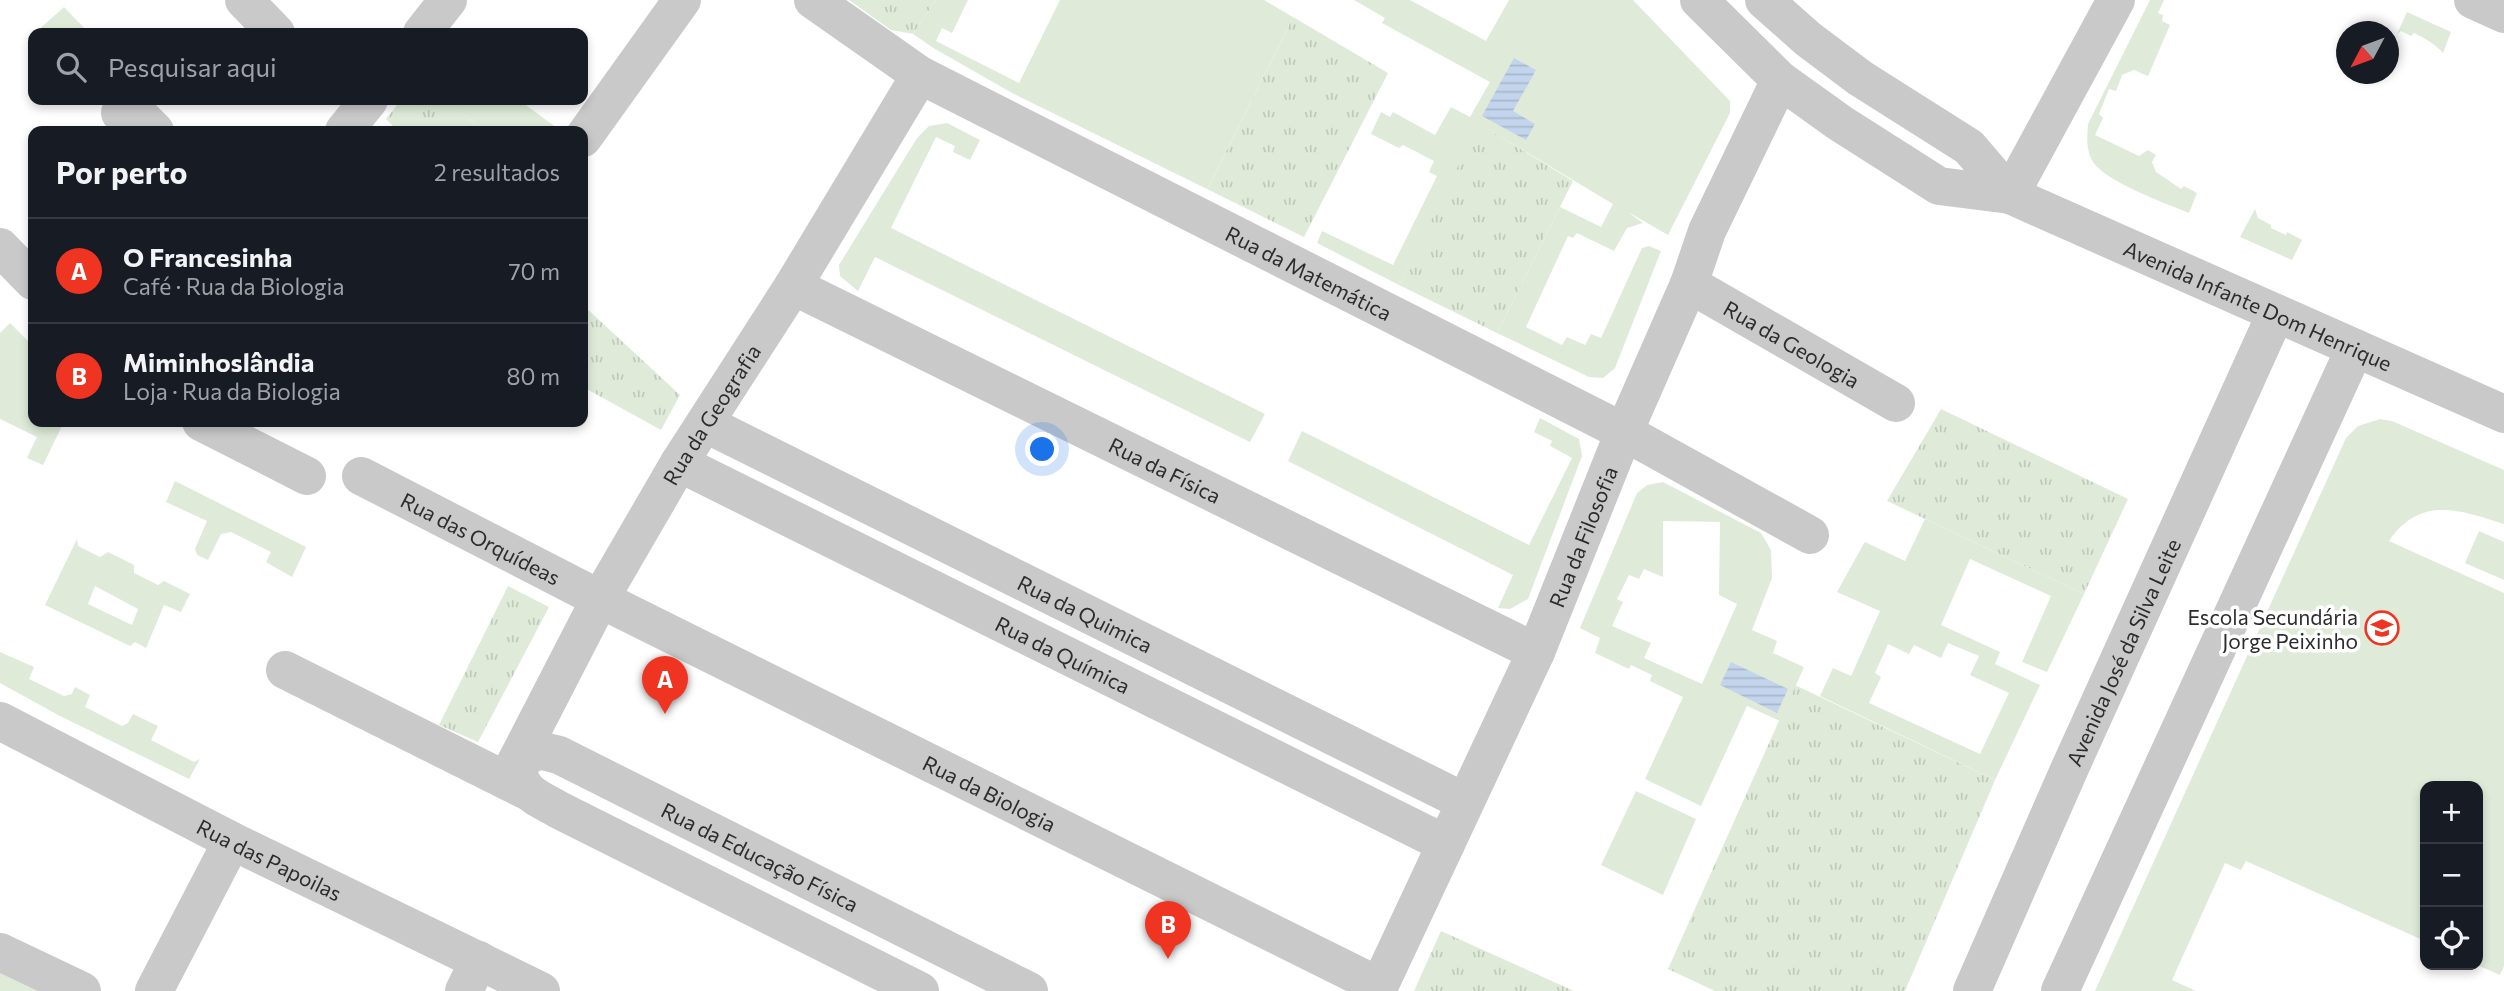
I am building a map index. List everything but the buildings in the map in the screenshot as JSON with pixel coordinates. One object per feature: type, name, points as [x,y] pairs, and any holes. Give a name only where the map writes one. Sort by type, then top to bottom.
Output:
[{"type":"street","points":[[244,0],[271,28]]},
{"type":"street","points":[[426,28],[448,0]]},
{"type":"street","points":[[588,131],[682,0]]},
{"type":"street","name":"Rua da Matemática","points":[[813,0],[920,75],[1624,432],[1810,535]]},
{"type":"street","name":"Avenida Infante Dom Henrique","points":[[1699,0],[1780,80],[1840,123],[1939,186],[2010,195],[2504,414]]},
{"type":"street","name":"Avenida Infante Dom Henrique","points":[[1764,0],[1808,39],[1860,78],[1969,147],[2010,195]]},
{"type":"street","points":[[2010,195],[2116,0]]},
{"type":"street","points":[[2473,0],[2504,14]]},
{"type":"street","name":"Rua da Geografia","points":[[521,776],[600,599],[679,463],[793,286],[920,75]]},
{"type":"street","name":"Rua da Filosofia","points":[[1378,989],[1536,652],[1624,432],[1689,284],[1707,231],[1780,80]]},
{"type":"street","points":[[120,113],[141,117],[150,126]]},
{"type":"street","points":[[0,247],[28,276]]},
{"type":"street","name":"Rua da Geologia","points":[[1689,284],[1896,403]]},
{"type":"street","name":"Rua da Física","points":[[793,286],[1536,652]]},
{"type":"street","name":"Avenida José da Silva Leite","points":[[1972,991],[2276,313]]},
{"type":"street","points":[[2060,991],[2355,348]]},
{"type":"street","name":"Rua da Quimica","points":[[706,424],[1465,802]]},
{"type":"street","points":[[211,427],[307,476]]},
{"type":"street","name":"Rua da Química","points":[[679,463],[1446,844]]},
{"type":"street","name":"Rua das Orquídeas","points":[[361,476],[600,599]]},
{"type":"street","name":"Rua da Biologia","points":[[600,599],[1378,989]]},
{"type":"street","points":[[1071,657],[1065,642],[1073,623],[1086,612]]},
{"type":"street","points":[[285,670],[458,757],[521,776],[559,810],[914,988]]},
{"type":"street","name":"Rua das Papoilas","points":[[0,721],[232,841],[471,975],[541,991]]},
{"type":"street","name":"Rua da Educação Física","points":[[521,776],[540,750],[559,755],[1029,991]]},
{"type":"street","points":[[153,991],[232,841]]},
{"type":"street","points":[[914,988],[906,964],[917,948],[929,940]]},
{"type":"street","points":[[0,952],[82,991]]},
{"type":"green space","points":[[849,0],[936,0],[913,34],[891,30]]},
{"type":"green space","points":[[936,0],[968,0],[952,33],[942,28],[936,41],[1019,83],[1060,0],[1264,0],[1293,17],[1207,189],[1014,94],[913,34]]},
{"type":"green space","points":[[1354,0],[1410,0],[1486,41],[1509,0],[1633,0],[1730,101],[1730,113],[1668,235],[1628,212],[1643,223],[1627,228],[1614,251],[1577,233],[1573,238],[1568,236],[1526,327],[1562,345],[1567,337],[1585,345],[1591,334],[1601,338],[1642,248],[1649,246],[1661,251],[1615,368],[1603,378],[1589,377],[1497,333],[1560,207],[1601,227],[1613,204],[1479,124],[1399,285],[1317,243],[1322,231],[1393,265],[1437,176],[1429,172],[1434,161],[1403,145],[1399,148],[1371,134],[1381,112],[1390,117],[1393,112],[1435,135],[1451,107],[1470,117],[1490,82],[1382,23],[1385,18]]},
{"type":"green space","points":[[2150,0],[2164,0],[2158,13],[2163,15],[2162,21],[2170,25],[2148,76],[2134,70],[2122,75],[2116,91],[2109,89],[2099,114],[2103,118],[2095,135],[2139,156],[2148,150],[2156,155],[2152,162],[2156,172],[2181,189],[2184,186],[2197,193],[2189,213],[2110,177],[2093,162],[2088,148],[2088,124]]},
{"type":"green space","points":[[64,7],[84,28],[41,28]]},
{"type":"green space","points":[[2407,12],[2451,32],[2443,53],[2414,33],[2411,36],[2399,32]]},
{"type":"green space","points":[[1293,17],[1388,73],[1304,237],[1207,189]]},
{"type":"green space","points":[[397,105],[451,105],[478,126],[393,126],[386,119]]},
{"type":"green space","points":[[451,105],[526,105],[554,126],[478,126]]},
{"type":"green space","points":[[947,123],[980,140],[970,160],[953,152],[955,146],[936,137],[891,228],[1265,414],[1250,442],[875,257],[858,291],[840,276],[839,265],[917,138],[929,126]]},
{"type":"green space","points":[[1478,123],[1573,181],[1497,333],[1399,285]]},
{"type":"green space","points":[[2255,209],[2258,218],[2271,225],[2271,228],[2302,240],[2292,260],[2240,237]]},
{"type":"green space","points":[[588,310],[680,395],[661,430],[588,390]]},
{"type":"green space","points":[[10,323],[28,341],[28,427],[62,427],[43,465],[27,458],[37,437],[0,419],[0,333]]},
{"type":"green space","points":[[1941,409],[2128,499],[2084,594],[1887,501]]},
{"type":"green space","points":[[1540,418],[1579,439],[1582,456],[1528,599],[1510,609],[1498,608],[1513,575],[1288,461],[1302,431],[1529,545],[1572,458],[1550,446],[1552,441],[1534,432]]},
{"type":"green space","name":"Escola Secundária Jorge Peixinho","points":[[2380,419],[2392,421],[2504,470],[2504,524],[2456,511],[2427,512],[2401,526],[2389,541],[2504,593],[2504,966],[2500,975],[2483,968],[2483,781],[2420,781],[2420,939],[2246,861],[2241,870],[2225,863],[2172,980],[2196,991],[2095,991],[2346,438],[2358,426]]},
{"type":"green space","points":[[175,481],[306,547],[292,577],[266,562],[271,552],[231,532],[221,534],[208,560],[197,555],[195,549],[207,521],[166,502]]},
{"type":"green space","points":[[1663,482],[1761,533],[1771,550],[1772,578],[1752,630],[1777,641],[1773,653],[1804,667],[1780,721],[1747,706],[1701,806],[1645,779],[1683,697],[1650,681],[1652,675],[1631,665],[1629,669],[1595,653],[1600,638],[1580,628],[1637,493],[1647,485]],"holes":[[[1663,521],[1720,522],[1719,595],[1737,604],[1702,684],[1644,658],[1651,643],[1612,626],[1623,602],[1617,599],[1629,575],[1639,579],[1644,569],[1663,577]]]},
{"type":"green space","points":[[1925,519],[2084,594],[2047,672],[2022,662],[2051,596],[1970,559],[1941,625],[2000,652],[1995,664],[2040,685],[1995,780],[1820,696],[1833,668],[1851,676],[1880,611],[1837,592],[1863,545],[1865,542],[1905,561]],"holes":[[[1948,643],[1979,656],[1970,675],[2009,693],[1980,754],[1869,703],[1881,677],[1875,673],[1888,644],[1909,654],[1914,645],[1941,658]]]},
{"type":"green space","points":[[2479,531],[2504,542],[2504,580],[2465,563]]},
{"type":"green space","points":[[77,539],[78,546],[100,557],[108,552],[134,565],[134,573],[158,585],[164,581],[190,594],[181,612],[164,605],[146,648],[135,642],[130,646],[45,605]],"holes":[[[95,586],[138,609],[132,625],[88,604]]]},
{"type":"green space","points":[[508,586],[549,607],[478,742],[439,725]]},
{"type":"green space","points":[[0,652],[34,667],[29,679],[64,696],[72,694],[75,687],[90,695],[85,707],[122,726],[128,723],[133,714],[158,726],[151,740],[194,762],[200,759],[189,779],[60,716],[0,683]]},
{"type":"green space","points":[[1795,685],[1995,780],[1905,991],[1715,991],[1668,969]]},
{"type":"green space","points":[[1636,791],[1696,819],[1663,895],[1601,865]]},
{"type":"green space","points":[[1441,931],[1574,991],[1414,991]]},
{"type":"green space","points":[[0,972],[39,991],[0,991]]},
{"type":"water","points":[[1514,58],[1536,70],[1513,111],[1535,124],[1526,140],[1482,116]]},
{"type":"water","points":[[1731,662],[1788,689],[1777,713],[1720,685]]},
{"type":"place","name":"Escola Secundária Jorge Peixinho","points":[[2382,628]]},
{"type":"place","name":"O Francesinha","points":[[665,714]]},
{"type":"place","name":"Miminhoslândia","points":[[1168,959]]}]
